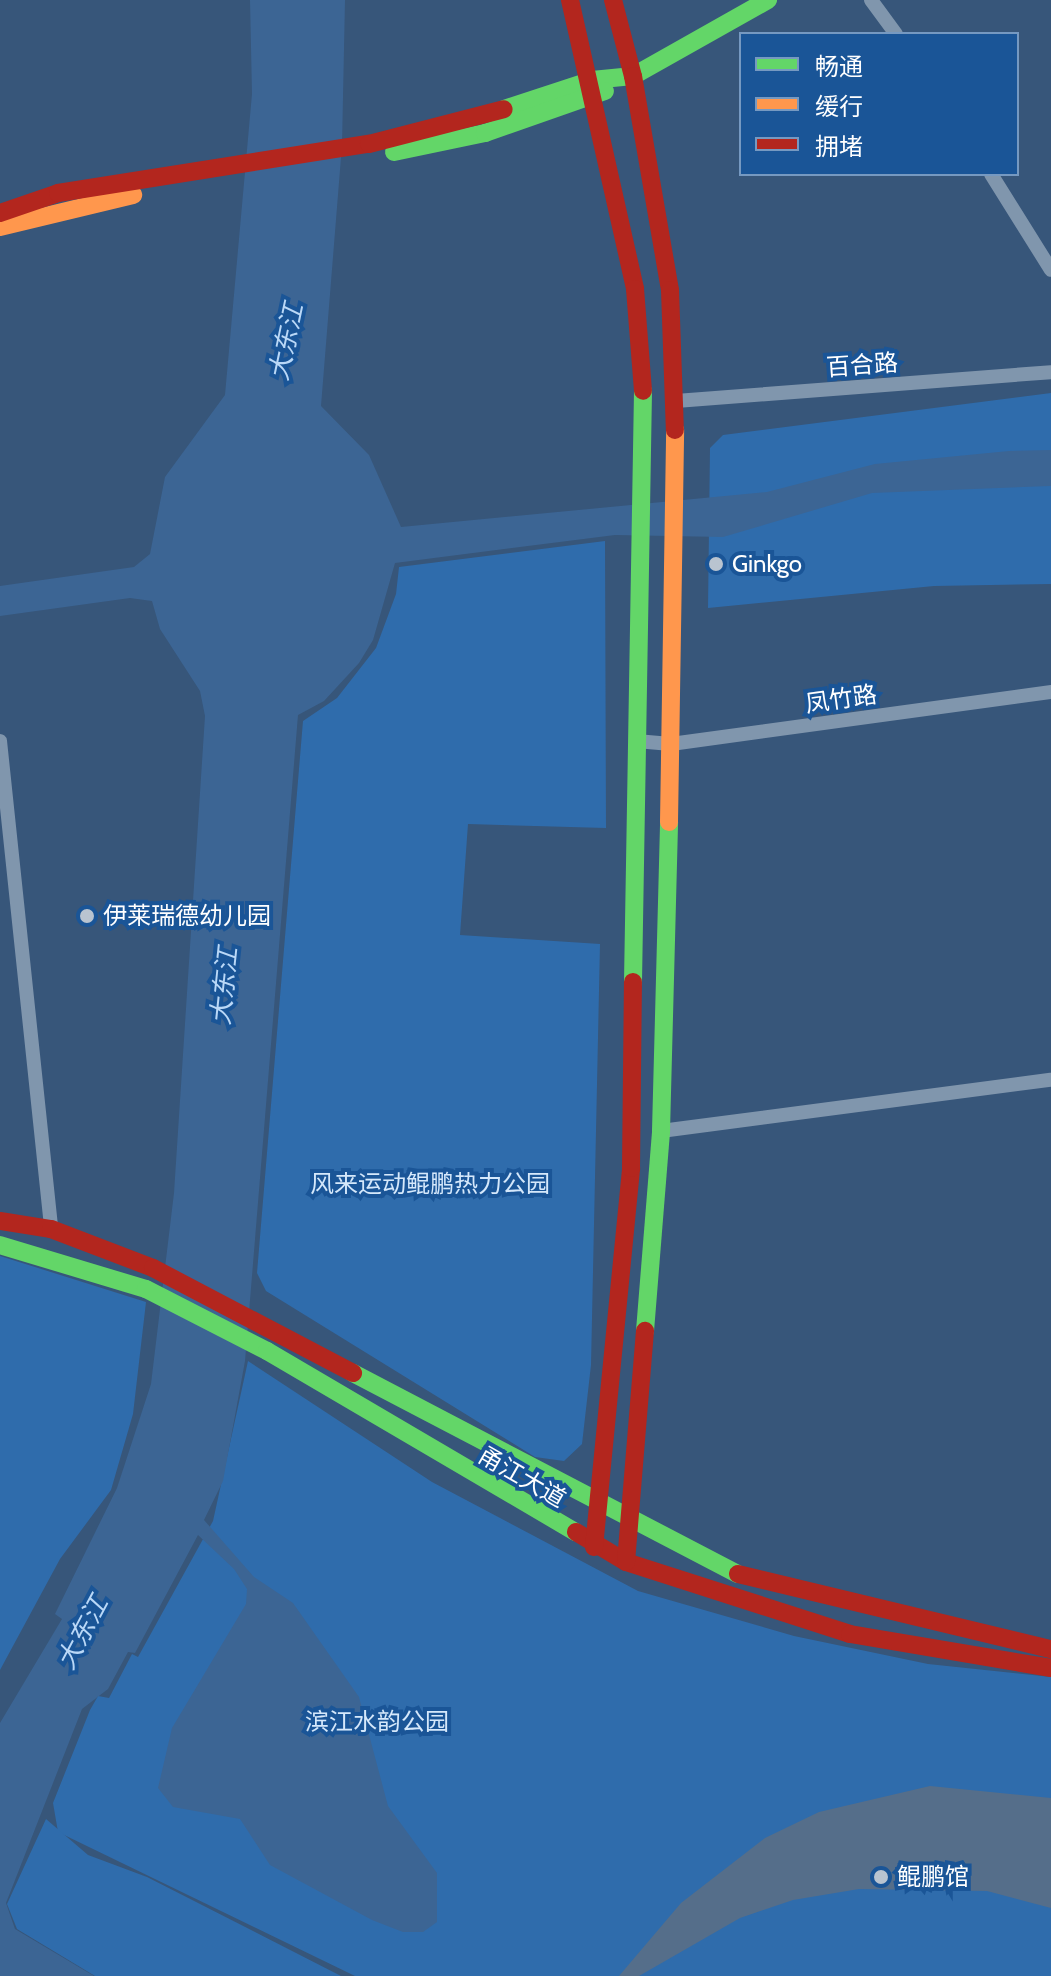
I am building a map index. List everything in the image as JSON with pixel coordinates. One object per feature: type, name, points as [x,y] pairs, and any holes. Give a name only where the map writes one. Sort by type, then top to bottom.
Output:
[{"type":"street","points":[[570,0],[593,88],[635,289],[647,500],[636,741],[631,1168],[594,1547]]},
{"type":"street","points":[[613,0],[633,76],[670,290],[678,500],[661,1131],[627,1520],[626,1562]]},
{"type":"street","points":[[0,213],[58,193],[216,175],[368,151],[633,76],[768,0]]},
{"type":"street","points":[[871,0],[895,32]]},
{"type":"street","points":[[0,227],[216,175]]},
{"type":"street","points":[[992,176],[1051,270]]},
{"type":"street","name":"百合路","points":[[676,401],[1051,372]]},
{"type":"street","name":"凤竹路","points":[[636,741],[671,744],[1051,692]]},
{"type":"street","points":[[0,741],[51,1229]]},
{"type":"street","points":[[661,1131],[1051,1080]]},
{"type":"street","name":"甬江大道","points":[[0,1221],[51,1229],[165,1274],[276,1329],[598,1506],[755,1583],[1051,1649]]},
{"type":"street","name":"甬江大道","points":[[0,1245],[94,1269],[164,1299],[267,1351],[594,1547],[626,1562],[850,1634],[1051,1668]]},
{"type":"green space","points":[[1051,393],[1051,584],[934,586],[708,608],[710,448],[723,435]]},
{"type":"green space","name":"风来运动鲲鹏热力公园","points":[[605,541],[606,828],[468,824],[460,935],[600,944],[591,1365],[582,1444],[564,1461],[535,1457],[266,1291],[257,1273],[303,721],[337,698],[376,648],[396,594],[399,567]]},
{"type":"green space","points":[[0,1256],[146,1302],[133,1414],[111,1490],[60,1559],[0,1670]]},
{"type":"green space","name":"滨江水韵公园","points":[[248,1361],[432,1482],[638,1591],[794,1636],[928,1664],[1051,1677],[1051,1976],[355,1976],[58,1832],[53,1803],[90,1710],[98,1696],[109,1698],[132,1654],[138,1657],[213,1521]]},
{"type":"green space","points":[[46,1819],[88,1855],[147,1877],[341,1976],[95,1976],[17,1929],[7,1904]]},
{"type":"water","name":"大东江","points":[[250,0],[345,0],[342,145],[321,406],[369,455],[401,527],[767,492],[875,464],[1009,451],[1051,450],[1051,486],[872,493],[723,537],[615,535],[395,563],[373,640],[359,663],[324,701],[298,715],[245,1361],[223,1481],[204,1520],[254,1577],[293,1603],[359,1697],[388,1806],[437,1873],[437,1922],[423,1932],[403,1932],[372,1920],[270,1865],[240,1819],[173,1807],[158,1788],[172,1728],[246,1604],[247,1589],[234,1569],[198,1535],[135,1653],[128,1652],[108,1689],[82,1709],[6,1903],[15,1929],[94,1976],[0,1976],[0,1723],[62,1619],[55,1614],[117,1488],[151,1384],[174,1193],[205,716],[200,691],[160,629],[152,601],[130,598],[0,616],[0,586],[134,567],[150,554],[165,477],[225,395],[252,94]]},
{"type":"building","name":"鲲鹏馆","points":[[930,1786],[1051,1798],[1051,1908],[987,1891],[859,1889],[793,1900],[740,1918],[639,1976],[619,1976],[681,1903],[765,1838],[819,1812]]},
{"type":"traffic: fast","points":[[504,109],[592,80],[633,76],[768,0]]},
{"type":"traffic: fast","points":[[394,152],[485,133],[605,91]]},
{"type":"traffic: fast","points":[[633,982],[643,391]]},
{"type":"traffic: fast","points":[[645,1331],[661,1131],[669,822]]},
{"type":"traffic: fast","points":[[0,1245],[146,1289],[267,1351],[576,1532]]},
{"type":"traffic: fast","points":[[353,1373],[738,1574]]},
{"type":"traffic: slow","points":[[0,227],[133,195]]},
{"type":"traffic: slow","points":[[669,822],[675,430]]},
{"type":"traffic: jam","points":[[570,0],[635,289],[643,391]]},
{"type":"traffic: jam","points":[[613,0],[633,76],[670,290],[675,430]]},
{"type":"traffic: jam","points":[[0,213],[58,193],[369,144],[504,109]]},
{"type":"traffic: jam","points":[[594,1547],[631,1168],[633,982]]},
{"type":"traffic: jam","points":[[0,1221],[51,1229],[153,1268],[353,1373]]},
{"type":"traffic: jam","points":[[626,1562],[645,1331]]},
{"type":"traffic: jam","points":[[576,1532],[626,1562],[850,1634],[1051,1668]]},
{"type":"traffic: jam","points":[[738,1574],[1051,1649]]},
{"type":"place","name":"Ginkgo","points":[[716,564]]},
{"type":"place","name":"伊莱瑞德幼儿园","points":[[87,916]]},
{"type":"place","name":"鲲鹏馆","points":[[881,1877]]}]
